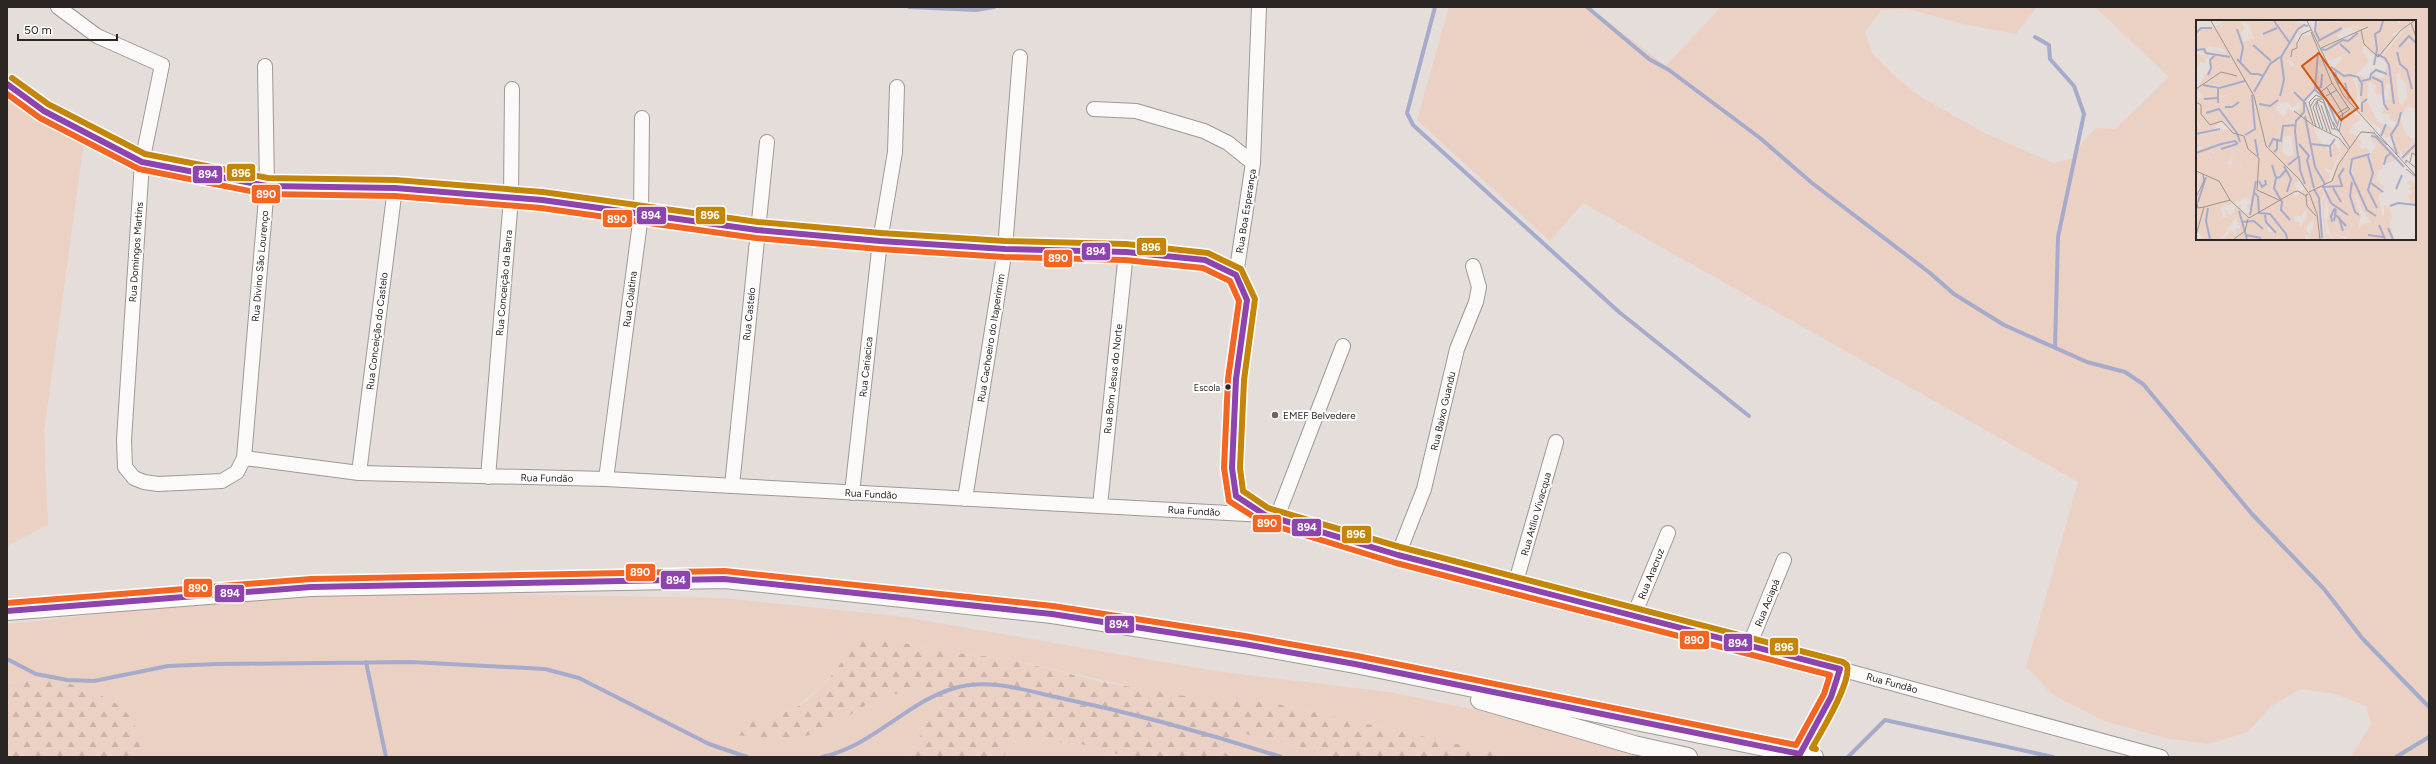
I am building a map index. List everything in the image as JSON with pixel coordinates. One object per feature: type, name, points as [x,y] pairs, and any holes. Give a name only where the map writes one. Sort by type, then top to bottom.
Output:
[{"type":"main road","points":[[7,611],[312,587],[724,579],[1052,614],[1355,664],[1807,755]]},
{"type":"main road","points":[[1355,664],[1634,745],[1688,757]]},
{"type":"street","name":"Rua Domingos Martins","points":[[58,7],[97,36],[162,65],[142,162],[124,440],[125,467],[134,478],[144,482],[158,484],[222,481],[237,472],[243,462]]},
{"type":"street","name":"Rua Boa Esperança","points":[[1236,275],[1253,163],[1259,7]]},
{"type":"street","name":"Rua Cachoeiro do Itaperimim","points":[[965,499],[1006,249],[1020,57]]},
{"type":"street","name":"Rua Divino São Lourenço","points":[[243,462],[267,186],[265,66]]},
{"type":"street","points":[[7,84],[44,111],[142,162],[267,186],[395,188],[542,200],[757,230],[880,241],[1006,249],[1126,252],[1205,260],[1236,275],[1247,300],[1236,379],[1232,468],[1236,496],[1271,516],[1343,346]]},
{"type":"street","name":"Rua Cariacica","points":[[852,493],[880,241],[895,152],[897,87]]},
{"type":"street","name":"Rua Conceição da Barra","points":[[488,477],[511,198],[512,89]]},
{"type":"street","points":[[1094,110],[1136,111],[1204,131],[1228,143],[1253,163]]},
{"type":"street","name":"Rua Colatina","points":[[606,479],[641,215],[642,118]]},
{"type":"street","name":"Rua Castelo","points":[[732,486],[767,142]]},
{"type":"street","name":"Rua Conceição do Castelo","points":[[359,473],[395,188]]},
{"type":"street","name":"Rua Bom Jesus do Norte","points":[[1100,506],[1126,252]]},
{"type":"street","name":"Rua Baixo Guandu","points":[[1398,556],[1424,489],[1458,349],[1476,302],[1479,287],[1473,266]]},
{"type":"street","name":"Rua Atílio Vivacqua","points":[[1515,585],[1556,442]]},
{"type":"street","name":"Rua Fundão","points":[[243,462],[359,473],[606,479],[1271,516],[1398,556],[1634,615],[1840,669],[2161,757]]},
{"type":"street","name":"Rua Aracruz","points":[[1634,615],[1668,533]]},
{"type":"street","name":"Rua Aciapá","points":[[1749,646],[1784,560]]},
{"type":"street","points":[[1807,755],[1831,697],[1840,669]]},
{"type":"green space","points":[[1449,7],[1589,7],[1666,66],[1721,7],[2037,7],[2016,34],[1963,24],[1908,9],[1881,10],[1865,32],[1872,53],[1898,79],[1921,97],[1985,133],[2053,163],[2073,158],[2085,139],[2096,128],[2115,129],[2169,77],[2095,7],[2429,7],[2429,757],[2351,757],[2371,724],[2366,706],[2335,694],[2301,689],[2271,706],[2248,732],[2209,744],[2165,738],[2104,721],[2053,695],[2026,667],[2078,482],[1583,203],[1550,241],[1417,120]]},
{"type":"green space","points":[[7,78],[85,135],[44,432],[48,525],[7,546]]},
{"type":"green space","points":[[447,593],[723,598],[905,617],[1215,671],[1389,692],[1706,757],[1503,757],[1503,754],[1259,700],[1208,700],[1155,692],[1008,659],[950,652],[893,641],[838,667],[820,688],[795,708],[769,718],[748,722],[828,729],[880,696],[938,688],[936,708],[919,731],[921,741],[901,757],[145,757],[52,678],[7,683],[7,624],[266,596]]},
{"type":"green space","points":[[857,641],[893,641],[950,652],[1008,659],[1103,682],[1208,700],[1259,700],[1503,754],[1503,757],[1329,757],[1272,739],[1239,733],[1217,744],[1230,757],[1127,757],[1081,744],[1023,739],[1009,740],[1004,757],[901,757],[921,741],[919,731],[936,708],[938,688],[880,696],[828,729],[787,742],[730,734],[736,725],[779,714],[803,704],[829,679]]},
{"type":"green space","points":[[52,678],[97,694],[119,706],[127,713],[133,722],[138,734],[143,755],[145,757],[7,757],[7,683]]},
{"type":"green space","points":[[1239,733],[1272,739],[1329,757],[1230,757],[1217,744]]},
{"type":"green space","points":[[1023,739],[1081,744],[1127,757],[1004,757],[1009,740]]},
{"type":"waterway","points":[[909,7],[976,10],[994,7]]},
{"type":"waterway","points":[[1435,7],[1407,113],[1413,125],[1619,312],[1749,416]]},
{"type":"waterway","points":[[1587,7],[1649,59],[1669,70],[1760,138],[1812,183],[1930,273],[1954,294],[2004,325],[2087,362],[2125,372],[2143,384],[2252,514],[2324,589],[2362,638],[2429,707]]},
{"type":"waterway","points":[[2035,37],[2049,45],[2050,59],[2074,86],[2084,114],[2058,237],[2055,348]]},
{"type":"waterway","points":[[7,659],[36,674],[67,680],[94,681],[168,666],[218,664],[412,662],[545,669],[579,678],[709,744],[747,757]]},
{"type":"waterway","points":[[366,662],[386,757]]},
{"type":"waterway","points":[[822,757],[841,751],[858,743],[937,694],[967,685],[980,684],[1018,688],[1142,717],[1281,757]]},
{"type":"waterway","points":[[1848,757],[1885,720],[2053,757]]},
{"type":"waterway","points":[[2396,757],[2429,737]]},
{"type":"transit line","name":"896","points":[[12,78],[48,104],[145,154],[268,178],[396,180],[543,192],[758,222],[881,233],[1005,241],[1126,244],[1208,253],[1241,269],[1255,299],[1244,380],[1240,468],[1243,491],[1268,508],[1400,547],[1843,662],[1847,665],[1845,683],[1835,707],[1812,748],[1816,749]]},
{"type":"transit line","name":"894","points":[[7,84],[44,111],[142,162],[267,186],[395,188],[542,200],[757,230],[880,241],[1005,249],[1126,252],[1205,260],[1236,275],[1247,300],[1236,379],[1232,468],[1236,496],[1265,515],[1398,555],[1840,669],[1831,697],[1800,754],[1355,664],[1244,644],[1052,614],[724,579],[311,587],[7,611]]},
{"type":"transit line","name":"890","points":[[7,94],[40,118],[139,169],[265,194],[395,196],[541,208],[756,238],[879,249],[1004,257],[1125,260],[1203,268],[1230,281],[1239,301],[1228,379],[1224,468],[1229,501],[1262,522],[1396,563],[1830,675],[1824,694],[1796,745],[1357,656],[1245,636],[1053,606],[725,571],[311,579],[7,603]]},
{"type":"place","name":"Escola","points":[[1228,387]]},
{"type":"place","name":"EMEF Belvedere","points":[[1275,415]]}]
